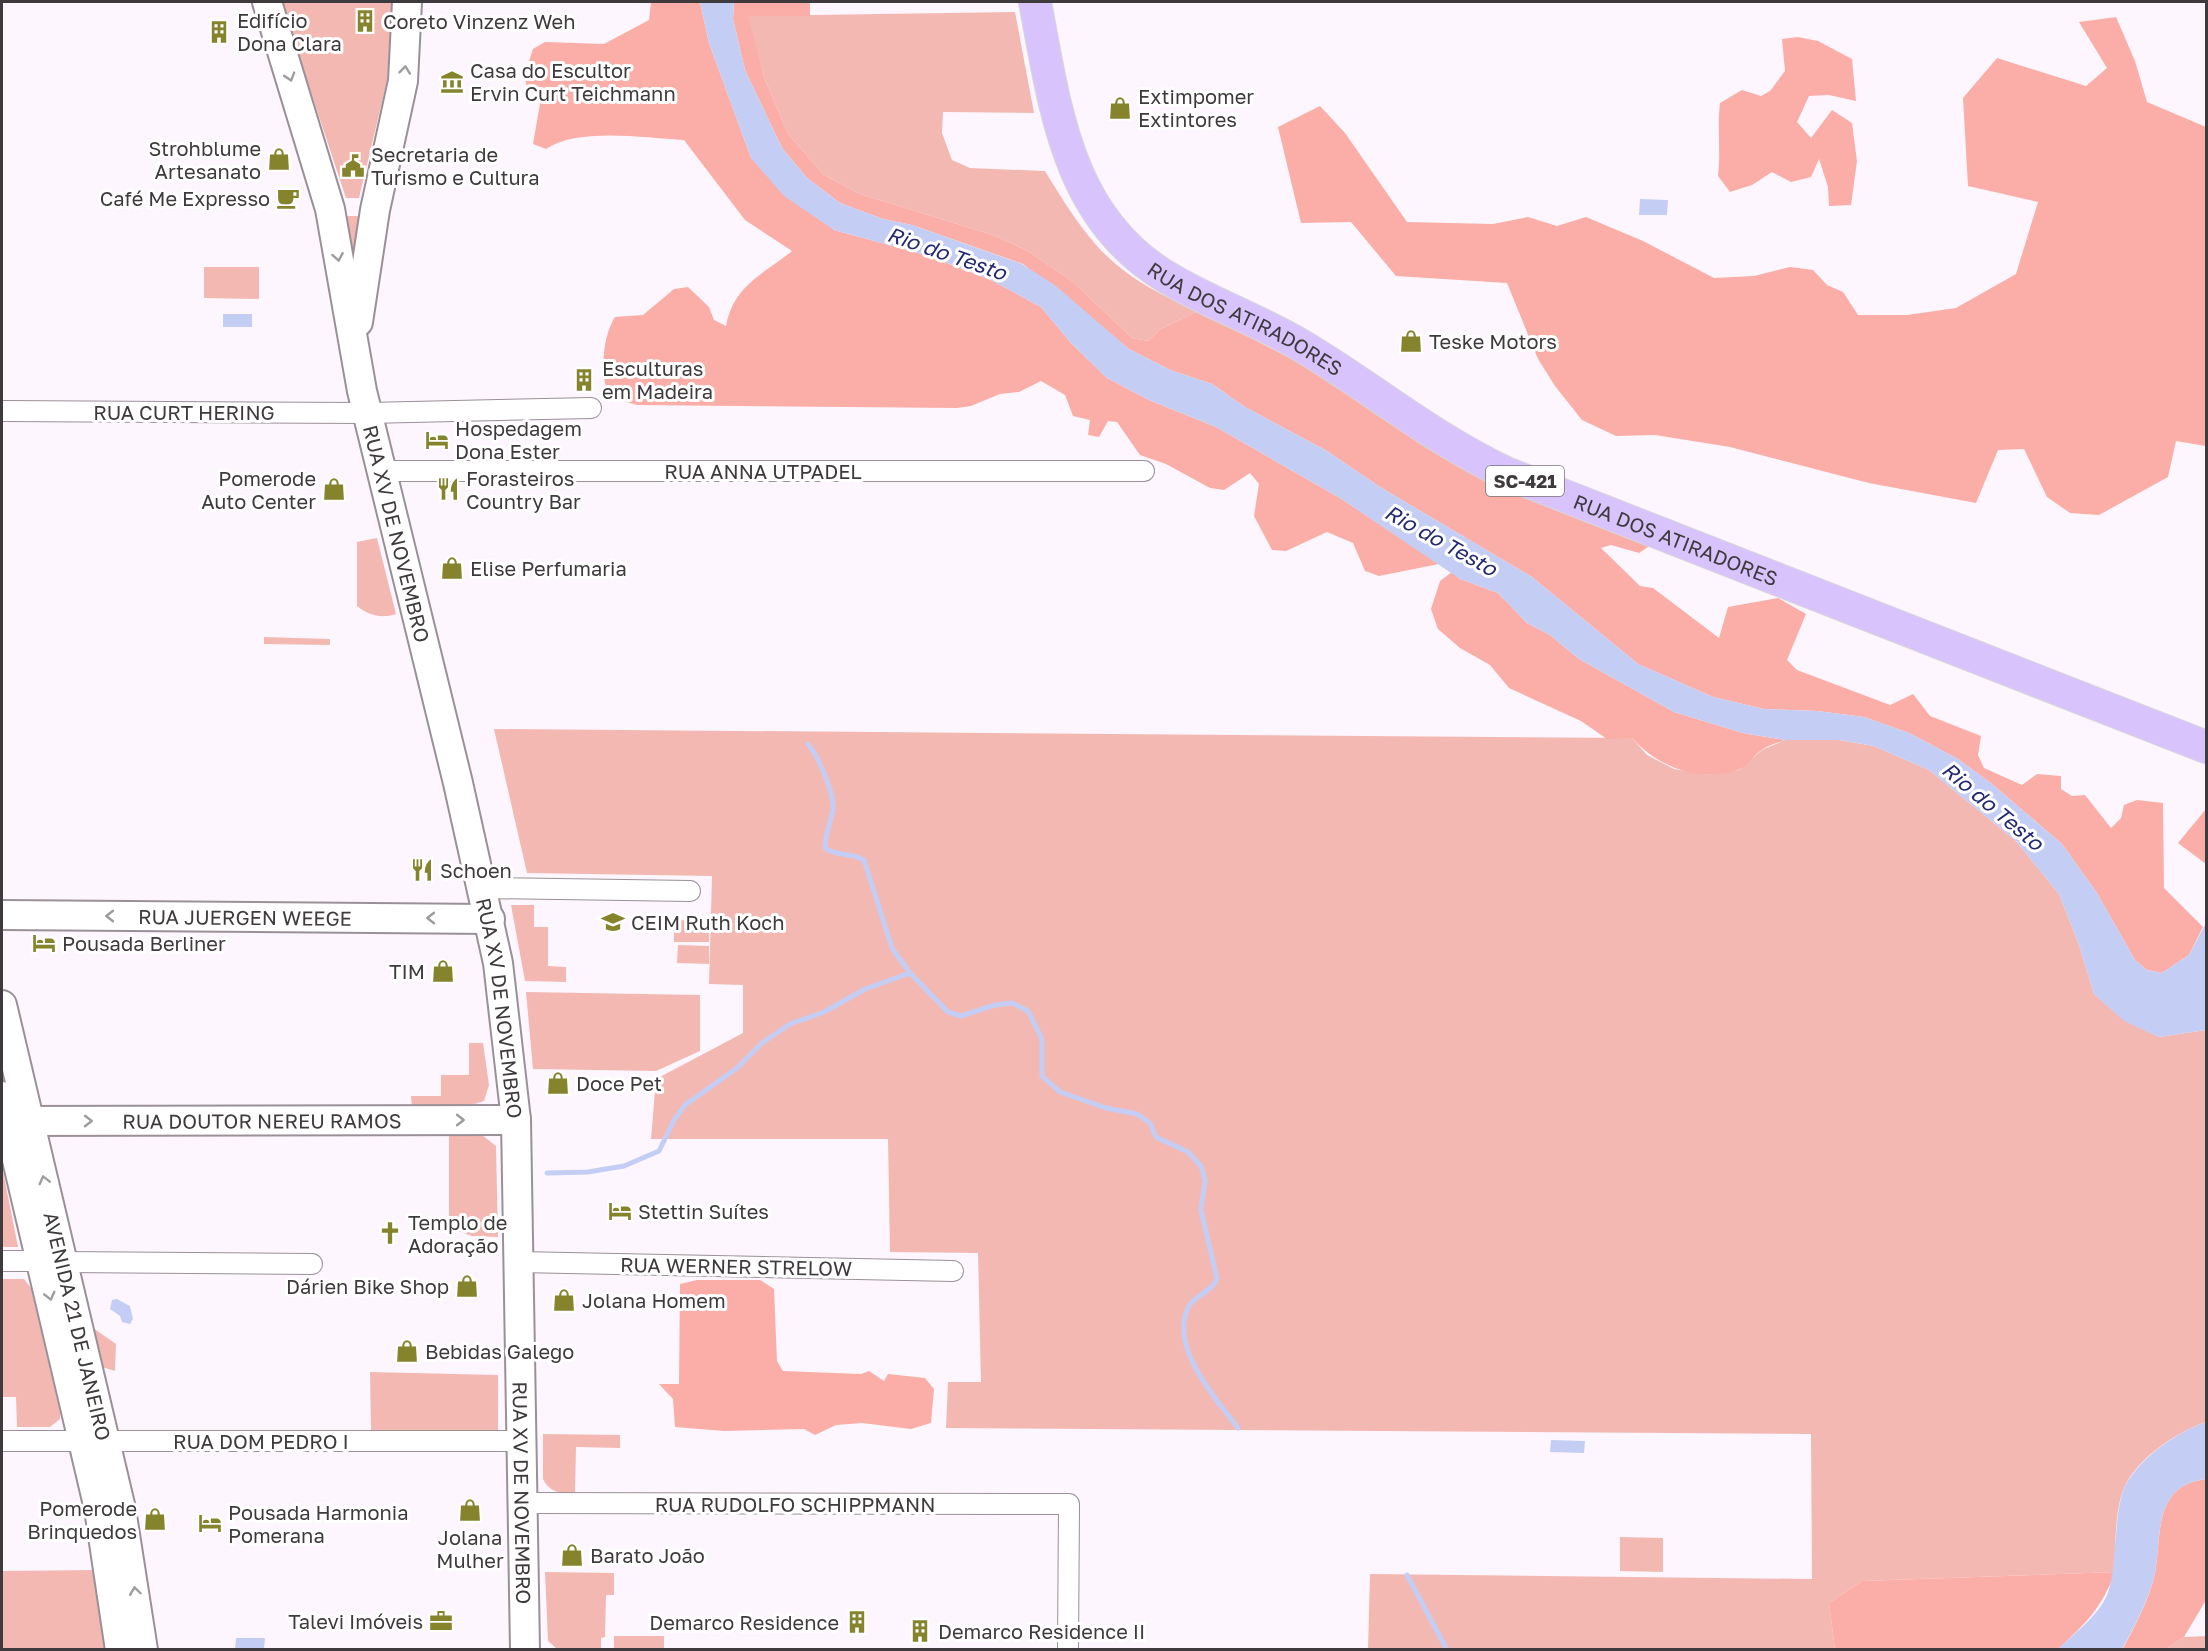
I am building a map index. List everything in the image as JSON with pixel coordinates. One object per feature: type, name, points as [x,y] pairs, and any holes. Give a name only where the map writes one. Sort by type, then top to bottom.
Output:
[{"type":"main road","name":"RUA XV DE NOVEMBRO","points":[[267,2],[330,209],[367,413],[490,919],[508,1034],[516,1120],[525,1650]]},
{"type":"main road","name":"RUA XV DE NOVEMBRO","points":[[355,345],[375,210],[403,81],[407,2]]},
{"type":"main road","name":"RUA DOS ATIRADORES","points":[[1035,2],[1056,106],[1067,150],[1080,182],[1107,226],[1145,264],[1195,292],[1284,335],[1452,445],[1506,474],[2206,747]]},
{"type":"main road","points":[[330,209],[375,210]]},
{"type":"main road","name":"RUA JUERGEN WEEGE","points":[[2,915],[490,919]]},
{"type":"main road","name":"AVENIDA 21 DE JANEIRO","points":[[2,1005],[13,1112],[52,1261],[95,1441],[132,1570],[143,1650]]},
{"type":"main road","name":"RUA DOUTOR NEREU RAMOS","points":[[13,1112],[516,1120]]},
{"type":"main road","name":"AVENIDA 21 DE JANEIRO","points":[[95,1441],[120,1650]]},
{"type":"street","name":"RUA CURT HERING","points":[[2,411],[367,413],[591,408]]},
{"type":"street","name":"RUA ANNA UTPADEL","points":[[382,471],[1144,471]]},
{"type":"street","points":[[483,888],[690,891]]},
{"type":"street","points":[[2,1261],[312,1264]]},
{"type":"street","name":"RUA WERNER STRELOW","points":[[519,1262],[953,1271]]},
{"type":"street","name":"RUA DOM PEDRO I","points":[[2,1441],[521,1441]]},
{"type":"street","name":"RUA RUDOLFO SCHIPPMANN","points":[[522,1503],[1069,1504],[1068,1650]]},
{"type":"shaded area","points":[[281,2],[393,2],[388,77],[359,198],[346,198]]},
{"type":"shaded area","points":[[651,2],[700,2],[709,43],[751,158],[834,230],[929,256],[993,281],[1041,307],[1071,343],[1107,378],[1149,400],[1216,427],[1340,498],[1439,564],[1379,576],[1365,571],[1353,543],[1327,532],[1286,551],[1272,550],[1254,516],[1259,484],[1250,473],[1224,490],[1210,488],[1166,464],[1140,455],[1117,422],[1108,421],[1099,437],[1088,435],[1090,420],[1073,416],[1065,395],[1041,381],[1019,392],[1000,394],[971,406],[957,408],[637,405],[609,397],[604,378],[604,356],[607,335],[615,317],[643,315],[674,289],[688,287],[709,307],[714,320],[726,326],[735,300],[742,291],[750,282],[792,251],[745,220],[684,140],[593,136],[560,142],[546,149],[533,144],[541,98],[528,90],[524,76],[533,49],[545,42],[604,44],[649,20]]},
{"type":"shaded area","points":[[734,2],[810,2],[810,16],[748,16],[764,77],[788,134],[824,175],[860,194],[993,235],[1026,250],[1072,281],[1132,338],[1148,341],[1159,330],[1198,311],[1654,543],[1639,553],[1611,545],[1601,548],[1640,586],[1653,588],[1719,638],[1728,607],[1778,598],[1806,614],[1787,660],[1797,670],[1890,705],[1913,694],[1930,716],[1981,736],[1978,755],[1984,768],[2022,785],[2037,774],[2061,776],[2061,789],[2072,796],[2085,795],[2111,828],[2121,818],[2124,805],[2137,800],[2163,803],[2164,888],[2203,927],[2189,955],[2162,973],[2147,970],[2135,960],[2097,893],[2062,844],[1992,784],[1958,759],[1909,733],[1864,717],[1817,711],[1764,709],[1713,697],[1638,664],[1532,577],[1380,487],[1327,451],[1245,407],[1212,384],[1170,370],[1129,349],[1023,264],[912,225],[883,219],[840,203],[807,178],[782,148],[745,70],[733,19]]},
{"type":"shaded area","points":[[1015,12],[1034,113],[943,112],[942,133],[952,160],[970,168],[1045,171],[1077,220],[1107,256],[1145,285],[1198,311],[1159,330],[1148,341],[1132,338],[1072,281],[1026,250],[993,235],[860,194],[824,175],[788,134],[764,77],[747,16]]},
{"type":"shaded area","points":[[2116,17],[2135,61],[2147,102],[2206,127],[2206,446],[2176,441],[2168,477],[2099,515],[2070,513],[2047,497],[2024,449],[1998,450],[1976,503],[1869,483],[1730,447],[1655,435],[1616,436],[1582,420],[1555,386],[1538,359],[1507,283],[1396,276],[1351,222],[1301,223],[1278,127],[1320,106],[1345,133],[1407,222],[1493,224],[1528,217],[1557,226],[1586,217],[1643,241],[1714,278],[1754,276],[1790,267],[1813,270],[1827,285],[1843,292],[1858,315],[1907,315],[1956,308],[2016,274],[2038,202],[1968,186],[1963,98],[1997,58],[2086,86],[2107,68],[2079,22]]},
{"type":"shaded area","points":[[1798,37],[1818,41],[1852,59],[1856,101],[1829,95],[1809,96],[1797,122],[1811,138],[1832,110],[1852,123],[1857,161],[1851,205],[1829,206],[1828,187],[1819,159],[1811,177],[1791,182],[1772,172],[1752,185],[1730,192],[1718,176],[1720,103],[1742,90],[1761,96],[1770,91],[1785,71],[1782,39]]},
{"type":"shaded area","points":[[348,216],[358,216],[362,221],[354,307],[343,221]]},
{"type":"shaded area","points":[[204,267],[259,267],[259,299],[204,298]]},
{"type":"shaded area","points":[[377,538],[396,614],[385,616],[366,612],[357,606],[357,542]]},
{"type":"shaded area","points":[[1452,572],[1460,579],[1498,593],[1527,623],[1550,635],[1579,659],[1674,712],[1743,733],[1785,740],[1762,750],[1738,770],[1709,775],[1680,770],[1667,764],[1654,757],[1632,738],[1607,739],[1581,721],[1509,688],[1490,665],[1460,648],[1438,629],[1431,609],[1440,581]]},
{"type":"shaded area","points":[[264,637],[330,639],[330,645],[264,644]]},
{"type":"shaded area","points":[[494,729],[1632,738],[1647,755],[1674,769],[1709,775],[1739,770],[1762,750],[1785,740],[1839,740],[1874,746],[1929,770],[2016,841],[2059,894],[2078,942],[2094,994],[2124,1020],[2159,1037],[2206,1030],[2206,1422],[2171,1439],[2138,1466],[2130,1477],[2124,1488],[2119,1507],[2115,1572],[1862,1581],[1829,1603],[1835,1649],[1368,1649],[1370,1574],[1812,1579],[1811,1434],[946,1428],[948,1382],[981,1382],[978,1253],[890,1252],[888,1139],[651,1139],[656,1079],[743,1033],[743,985],[709,984],[712,876],[527,873]]},
{"type":"shaded area","points":[[2206,809],[2206,864],[2178,843]]},
{"type":"shaded area","points":[[511,905],[534,905],[534,927],[548,927],[548,966],[566,967],[566,982],[525,981]]},
{"type":"shaded area","points":[[674,920],[709,921],[709,942],[674,942]]},
{"type":"shaded area","points":[[678,945],[709,946],[709,964],[677,963]]},
{"type":"shaded area","points":[[526,992],[700,995],[700,1051],[656,1071],[533,1069]]},
{"type":"shaded area","points":[[469,1043],[483,1043],[489,1085],[484,1101],[465,1107],[412,1107],[411,1096],[441,1096],[441,1075],[469,1075]]},
{"type":"shaded area","points":[[449,1134],[482,1135],[496,1146],[498,1237],[472,1236],[453,1229],[449,1220]]},
{"type":"shaded area","points":[[2,1166],[18,1247],[2,1247]]},
{"type":"shaded area","points":[[2,1279],[24,1279],[31,1288],[60,1412],[60,1419],[50,1427],[17,1427],[16,1397],[2,1397]]},
{"type":"shaded area","points":[[697,1280],[760,1280],[774,1289],[777,1361],[783,1371],[861,1374],[869,1371],[884,1381],[888,1374],[925,1378],[934,1389],[931,1423],[911,1429],[862,1423],[836,1425],[815,1435],[804,1429],[724,1431],[675,1427],[673,1399],[659,1384],[679,1384],[680,1284]]},
{"type":"shaded area","points":[[93,1328],[116,1344],[115,1371],[102,1367]]},
{"type":"shaded area","points":[[370,1372],[498,1375],[498,1430],[371,1430]]},
{"type":"shaded area","points":[[543,1434],[620,1435],[620,1448],[576,1447],[575,1494],[561,1493],[549,1487],[543,1479]]},
{"type":"shaded area","points":[[2206,1479],[2206,1600],[2184,1637],[2166,1649],[2122,1650],[2149,1593],[2155,1573],[2160,1528],[2168,1501],[2189,1483]]},
{"type":"shaded area","points":[[1620,1537],[1663,1538],[1663,1572],[1620,1571]]},
{"type":"shaded area","points":[[96,1570],[107,1649],[2,1649],[2,1571]]},
{"type":"shaded area","points":[[545,1572],[614,1573],[614,1595],[606,1595],[605,1637],[601,1638],[601,1649],[557,1649],[548,1641]]},
{"type":"shaded area","points":[[2115,1572],[2092,1615],[2058,1649],[1835,1649],[1829,1603],[1862,1581]]},
{"type":"shaded area","points":[[614,1636],[664,1636],[664,1649],[614,1649]]},
{"type":"shaded area","points":[[2206,1636],[2206,1649],[2166,1649],[2184,1637]]},
{"type":"water","name":"Rio do Testo","points":[[700,2],[734,2],[733,19],[745,70],[782,148],[807,178],[840,203],[883,219],[912,225],[1022,264],[1056,286],[1129,349],[1170,370],[1212,384],[1245,407],[1327,451],[1380,487],[1532,577],[1638,664],[1713,697],[1764,709],[1817,711],[1864,717],[1909,733],[1958,759],[1992,784],[2062,844],[2097,893],[2135,960],[2147,970],[2162,973],[2189,955],[2206,923],[2206,1030],[2159,1037],[2124,1021],[2094,994],[2078,942],[2059,894],[2016,841],[1929,770],[1874,746],[1839,740],[1785,740],[1743,733],[1674,712],[1579,659],[1550,635],[1527,623],[1498,593],[1460,579],[1340,498],[1216,427],[1149,400],[1107,378],[1071,343],[1041,307],[993,281],[929,256],[834,230],[784,196],[751,158],[709,43]]},
{"type":"water","points":[[1640,199],[1668,200],[1667,215],[1639,215]]},
{"type":"water","points":[[223,314],[252,314],[252,327],[223,327]]},
{"type":"water","points":[[117,1299],[130,1306],[133,1319],[130,1324],[122,1322],[120,1316],[110,1309],[112,1300]]},
{"type":"water","points":[[2206,1422],[2206,1479],[2189,1483],[2168,1501],[2160,1528],[2155,1573],[2149,1593],[2122,1649],[2058,1649],[2092,1617],[2107,1595],[2113,1573],[2120,1504],[2125,1486],[2132,1475],[2149,1456],[2171,1439]]},
{"type":"water","points":[[1551,1440],[1585,1441],[1584,1453],[1550,1452]]},
{"type":"water","points":[[236,1638],[265,1638],[264,1649],[235,1649]]},
{"type":"waterway","points":[[808,744],[825,776],[833,803],[825,848],[835,853],[864,860],[892,948],[910,973]]},
{"type":"waterway","points":[[547,1173],[588,1172],[624,1166],[659,1151],[674,1120],[685,1105],[737,1068],[762,1043],[790,1024],[824,1012],[865,989],[910,973],[948,1012],[961,1016],[995,1005],[1012,1003],[1028,1011],[1042,1039],[1042,1076],[1060,1092],[1106,1108],[1137,1114],[1150,1123],[1156,1137],[1188,1152],[1201,1166],[1205,1180],[1201,1210],[1217,1279],[1211,1288],[1194,1300],[1188,1308],[1184,1323],[1185,1339],[1198,1372],[1238,1428]]},
{"type":"waterway","points":[[1407,1575],[1447,1650]]},
{"type":"place","name":"Coreto Vinzenz Weh","points":[[365,21]]},
{"type":"place","name":"Edifício Dona Clara","points":[[219,32]]},
{"type":"place","name":"Casa do Escultor Ervin Curt Teichmann","points":[[452,82]]},
{"type":"place","name":"Extimpomer Extintores","points":[[1120,108]]},
{"type":"place","name":"Strohblume Artesanato","points":[[279,159]]},
{"type":"place","name":"Secretaria de Turismo e Cultura","points":[[353,166]]},
{"type":"place","name":"Café Me Expresso","points":[[288,198]]},
{"type":"place","name":"Teske Motors","points":[[1411,341]]},
{"type":"place","name":"Esculturas em Madeira","points":[[584,380]]},
{"type":"place","name":"Hospedagem Dona Ester","points":[[437,440]]},
{"type":"place","name":"Pomerode Auto Center","points":[[334,489]]},
{"type":"place","name":"Forasteiros Country Bar","points":[[448,489]]},
{"type":"place","name":"Elise Perfumaria","points":[[452,568]]},
{"type":"place","name":"Schoen","points":[[422,870]]},
{"type":"place","name":"CEIM Ruth Koch","points":[[613,922]]},
{"type":"place","name":"Pousada Berliner","points":[[44,943]]},
{"type":"place","name":"TIM","points":[[443,971]]},
{"type":"place","name":"Doce Pet","points":[[558,1083]]},
{"type":"place","name":"Stettin Suítes","points":[[620,1211]]},
{"type":"place","name":"Templo de Adoração","points":[[390,1233]]},
{"type":"place","name":"Dárien Bike Shop","points":[[467,1286]]},
{"type":"place","name":"Jolana Homem","points":[[564,1300]]},
{"type":"place","name":"Bebidas Galego","points":[[407,1351]]},
{"type":"place","name":"Jolana Mulher","points":[[470,1510]]},
{"type":"place","name":"Pomerode Brinquedos","points":[[155,1519]]},
{"type":"place","name":"Pousada Harmonia Pomerana","points":[[210,1523]]},
{"type":"place","name":"Barato João","points":[[572,1555]]},
{"type":"place","name":"Talevi Imóveis","points":[[441,1621]]},
{"type":"place","name":"Demarco Residence","points":[[857,1622]]},
{"type":"place","name":"Demarco Residence II","points":[[920,1631]]}]
